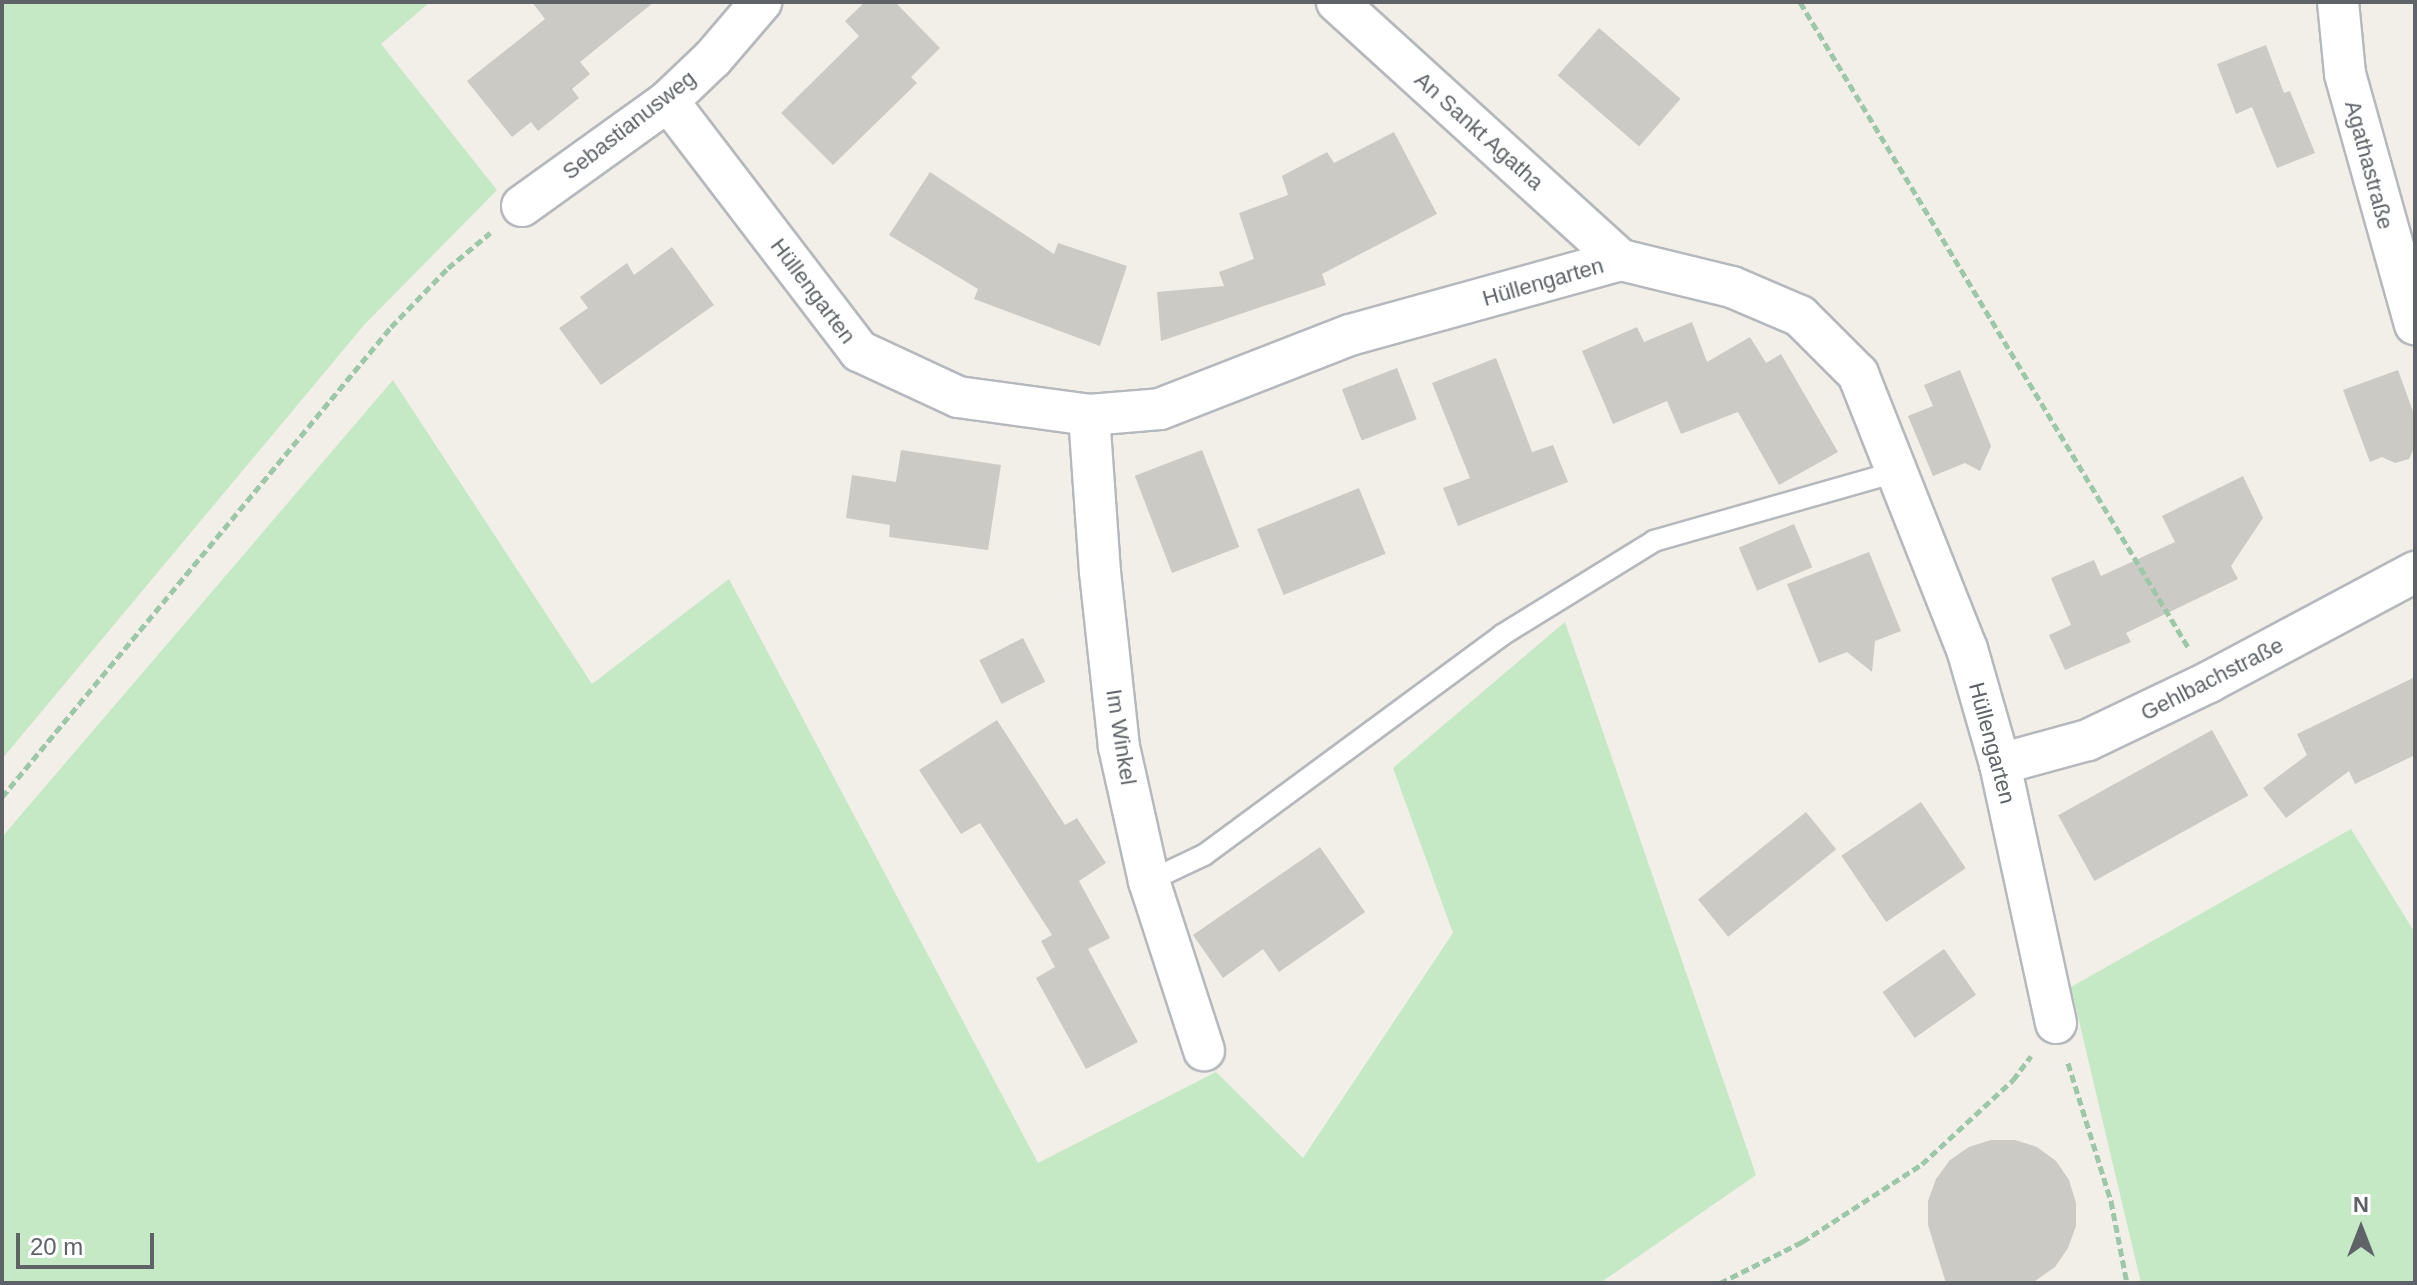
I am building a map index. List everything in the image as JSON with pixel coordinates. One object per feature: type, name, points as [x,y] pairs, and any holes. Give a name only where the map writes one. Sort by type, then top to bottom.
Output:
[{"type":"street","name":"Sebastianusweg","points":[[522,206],[668,101],[713,58],[761,2]]},
{"type":"street","name":"An Sankt Agatha","points":[[1337,2],[1621,260]]},
{"type":"street","name":"Agathastraße","points":[[2338,2],[2345,74],[2415,324]]},
{"type":"street","name":"Hüllengarten","points":[[668,101],[859,351],[958,397],[1089,415],[1160,409],[1350,335],[1621,260],[1732,287],[1800,316],[1858,374],[1967,649],[2000,764],[2056,1023]]},
{"type":"street","name":"Im Winkel","points":[[1089,415],[1100,572],[1119,747],[1149,881],[1204,1050]]},
{"type":"street","name":"Gehlbachstraße","points":[[2000,764],[2088,740],[2209,682],[2415,572]]},
{"type":"lane","points":[[1149,881],[1204,855],[1502,635],[1654,541],[1896,472]]},
{"type":"path","points":[[1800,2],[2209,682]]},
{"type":"path","points":[[2,797],[391,327],[448,268],[522,206]]},
{"type":"path","points":[[1721,1283],[1802,1242],[1922,1164],[2013,1080],[2056,1023]]},
{"type":"path","points":[[2056,1023],[2111,1201],[2127,1283]]},
{"type":"green space","points":[[2,2],[430,2],[381,44],[497,190],[364,325],[2,759]]},
{"type":"green space","points":[[393,380],[592,684],[729,579],[1038,1163],[1216,1072],[1303,1158],[1453,933],[1393,768],[1565,622],[1756,1175],[1600,1283],[2,1283],[2,837]]},
{"type":"green space","points":[[2351,829],[2415,933],[2415,1283],[2141,1283],[2071,987]]},
{"type":"building","points":[[532,2],[654,2],[580,62],[590,74],[572,89],[579,98],[538,131],[531,122],[512,137],[467,81],[545,19]]},
{"type":"building","points":[[865,2],[895,2],[940,48],[911,77],[917,83],[833,165],[781,113],[859,36],[845,21]]},
{"type":"building","points":[[1599,28],[1681,99],[1639,146],[1558,76]]},
{"type":"building","points":[[2266,45],[2284,93],[2290,91],[2315,153],[2277,168],[2252,107],[2236,114],[2217,64]]},
{"type":"building","points":[[1394,132],[1437,214],[1322,274],[1326,285],[1161,341],[1157,292],[1224,286],[1219,272],[1254,259],[1239,213],[1288,195],[1282,176],[1327,152],[1334,163]]},
{"type":"building","points":[[930,172],[1054,254],[1058,243],[1127,266],[1100,346],[974,299],[978,289],[889,235]]},
{"type":"building","points":[[672,247],[714,305],[601,385],[559,328],[588,308],[580,297],[627,263],[634,275]]},
{"type":"building","points":[[1692,322],[1707,362],[1750,337],[1766,363],[1781,354],[1838,452],[1779,485],[1738,412],[1681,434],[1667,401],[1613,424],[1582,351],[1637,327],[1644,342]]},
{"type":"building","points":[[1496,358],[1532,452],[1553,445],[1568,482],[1458,526],[1443,488],[1470,478],[1432,383]]},
{"type":"building","points":[[1397,368],[1417,419],[1362,440],[1342,389]]},
{"type":"building","points":[[1960,370],[1991,446],[1980,471],[1965,463],[1933,476],[1908,416],[1933,406],[1924,385]]},
{"type":"building","points":[[2398,370],[2415,417],[2415,446],[2409,459],[2395,463],[2382,457],[2370,462],[2343,390]]},
{"type":"building","points":[[901,450],[1001,465],[988,550],[889,537],[890,525],[846,518],[852,475],[896,482]]},
{"type":"building","points":[[1202,450],[1239,547],[1172,573],[1135,476]]},
{"type":"building","points":[[2243,476],[2263,518],[2231,566],[2238,579],[2126,633],[2131,642],[2065,670],[2049,635],[2071,625],[2051,578],[2094,560],[2101,576],[2175,542],[2162,516]]},
{"type":"building","points":[[1359,488],[1386,554],[1284,595],[1257,529]]},
{"type":"building","points":[[1794,524],[1812,567],[1757,591],[1739,547]]},
{"type":"building","points":[[1869,552],[1901,631],[1875,641],[1872,672],[1847,652],[1819,663],[1787,584]]},
{"type":"building","points":[[1023,638],[1045,682],[1002,704],[979,660]]},
{"type":"building","points":[[2415,677],[2415,755],[2355,784],[2349,771],[2286,818],[2263,788],[2307,755],[2297,734]]},
{"type":"building","points":[[997,720],[1065,825],[1077,818],[1106,863],[1079,881],[1110,938],[1088,949],[1138,1042],[1086,1069],[1036,978],[1055,967],[1041,941],[1052,935],[980,823],[961,834],[919,770]]},
{"type":"building","points":[[2212,730],[2248,796],[2094,881],[2058,815]]},
{"type":"building","points":[[1921,802],[1966,868],[1886,922],[1841,856]]},
{"type":"building","points":[[1806,812],[1836,849],[1728,937],[1698,899]]},
{"type":"building","points":[[1320,847],[1365,912],[1279,972],[1263,949],[1223,978],[1193,935]]},
{"type":"building","points":[[1944,949],[1976,995],[1915,1038],[1883,992]]},
{"type":"building","points":[[1991,1140],[2015,1140],[2037,1147],[2056,1161],[2069,1180],[2076,1203],[2076,1226],[2068,1248],[2055,1267],[2035,1281],[1946,1283],[1928,1225],[1928,1201],[1936,1179],[1950,1160],[1969,1147]]}]
